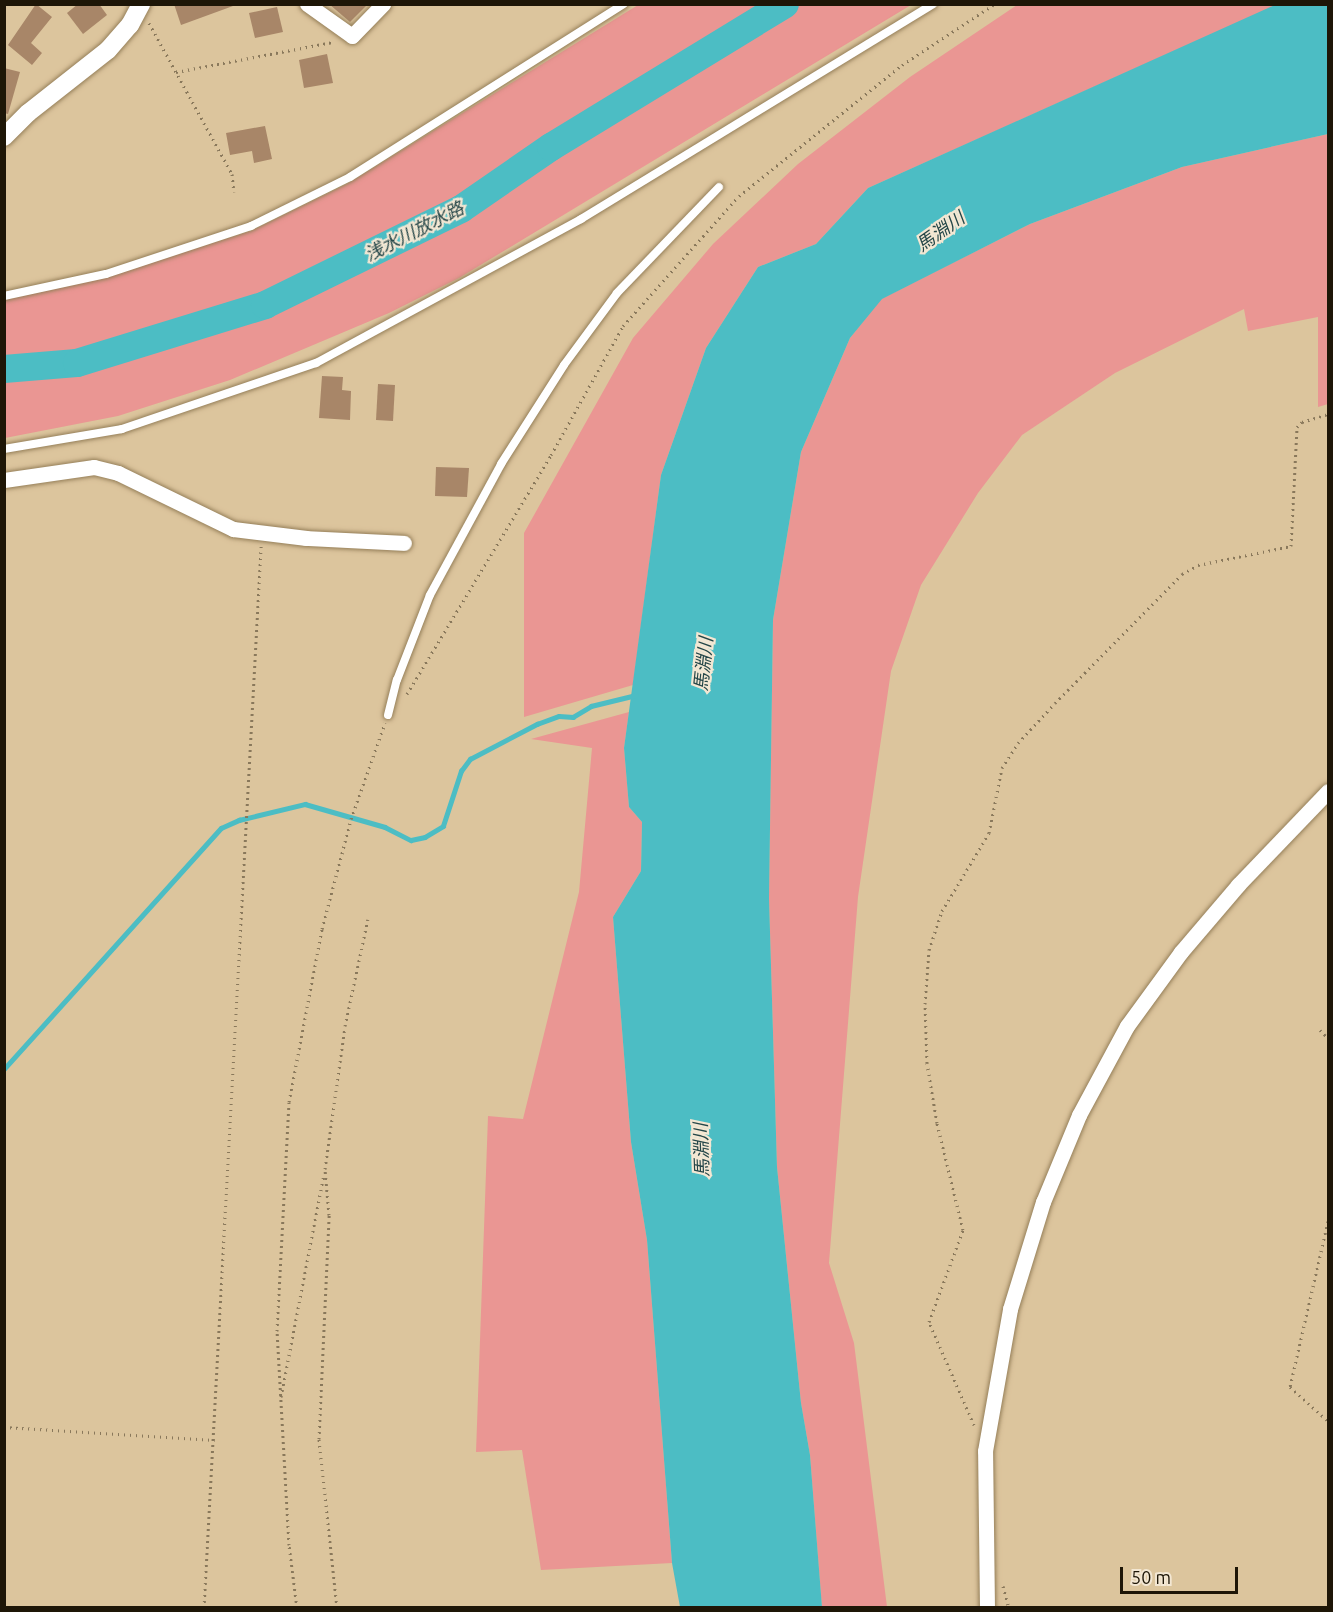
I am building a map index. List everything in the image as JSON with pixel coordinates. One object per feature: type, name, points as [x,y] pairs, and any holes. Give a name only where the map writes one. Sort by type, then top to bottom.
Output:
[{"type":"street","points":[[307,4],[352,36],[383,4]]},
{"type":"street","points":[[4,137],[28,113],[108,50],[140,6]]},
{"type":"street","points":[[4,480],[94,467],[118,473],[233,529],[404,543]]},
{"type":"street","points":[[987,1608],[986,1451],[1010,1309],[1043,1202],[1078,1115],[1127,1026],[1181,952],[1238,885],[1329,791]]},
{"type":"lane","points":[[4,296],[106,274],[250,226],[350,177],[624,4]]},
{"type":"lane","points":[[4,449],[122,429],[316,363],[581,219],[933,4]]},
{"type":"lane","points":[[388,715],[397,680],[430,595],[501,464],[564,365],[617,293],[719,188]]},
{"type":"path","points":[[297,1608],[289,1545],[277,1331],[289,1102],[322,929],[351,819],[388,715],[407,694],[551,455],[623,326],[739,196],[902,65],[995,4]]},
{"type":"path","points":[[140,6],[232,174],[234,192]]},
{"type":"path","points":[[176,72],[352,36]]},
{"type":"path","points":[[986,1451],[929,1322],[963,1230],[937,1123],[927,1063],[925,1004],[929,950],[942,911],[989,833],[1002,768],[1018,743],[1182,574],[1198,565],[1291,546],[1297,428],[1302,422],[1329,414]]},
{"type":"path","points":[[204,1608],[215,1440],[261,533]]},
{"type":"path","points":[[280,1403],[325,1169],[345,1026],[368,919]]},
{"type":"path","points":[[1320,1030],[1329,1038]]},
{"type":"path","points":[[325,1169],[329,1215],[319,1439],[337,1608]]},
{"type":"path","points":[[1329,1221],[1290,1387],[1329,1421]]},
{"type":"path","points":[[4,1427],[215,1440]]},
{"type":"shaded area","points":[[638,5],[911,5],[459,278],[389,313],[230,380],[118,416],[5,438],[4,300],[101,278],[251,231],[347,184]]},
{"type":"shaded area","points":[[1017,5],[1277,5],[868,188],[816,244],[758,267],[706,348],[661,475],[633,685],[524,717],[524,533],[633,338],[713,244],[798,164],[910,77]]},
{"type":"shaded area","points":[[1328,134],[1328,404],[1318,407],[1318,317],[1248,331],[1244,309],[1115,373],[1022,435],[978,493],[921,585],[891,671],[858,897],[829,1263],[854,1343],[887,1607],[822,1608],[810,1455],[801,1403],[777,1167],[769,898],[773,620],[801,452],[850,338],[881,299],[1030,224],[1182,167]]},
{"type":"shaded area","points":[[629,712],[624,748],[629,807],[642,822],[641,871],[613,917],[631,1142],[647,1240],[672,1563],[541,1570],[522,1450],[476,1452],[488,1116],[523,1119],[579,892],[592,748],[531,739]]},
{"type":"water","name":"馬淵川","points":[[1277,4],[1328,5],[1328,134],[1182,167],[1030,224],[882,299],[850,338],[801,452],[773,620],[769,898],[777,1167],[801,1403],[810,1455],[822,1607],[680,1607],[672,1563],[647,1240],[631,1142],[613,917],[641,871],[642,822],[629,807],[624,748],[661,475],[706,348],[758,267],[816,244],[868,188]]},
{"type":"building","points":[[36,4],[52,17],[31,43],[42,53],[32,65],[8,45]]},
{"type":"building","points":[[78,4],[99,4],[107,15],[83,34],[67,13]]},
{"type":"building","points":[[174,4],[233,4],[233,6],[181,25]]},
{"type":"building","points":[[329,4],[368,4],[350,22]]},
{"type":"building","points":[[277,7],[283,32],[255,38],[249,13]]},
{"type":"building","points":[[327,54],[333,83],[304,88],[299,60]]},
{"type":"building","points":[[4,68],[20,72],[8,114],[4,113]]},
{"type":"building","points":[[265,126],[272,159],[254,163],[252,151],[230,155],[226,133]]},
{"type":"building","points":[[322,376],[343,377],[342,390],[351,391],[350,420],[319,418]]},
{"type":"building","points":[[378,384],[395,385],[393,421],[376,420]]},
{"type":"building","points":[[436,467],[469,468],[467,497],[435,496]]},
{"type":"waterway","name":"浅水川放水路","points":[[4,369],[77,363],[265,305],[461,209],[551,147],[785,4]]},
{"type":"waterway","points":[[4,1069],[221,828],[239,820],[305,804],[385,827],[411,840],[425,837],[443,826],[461,771],[470,759],[537,724],[559,716],[573,717],[591,706],[636,695]]}]
